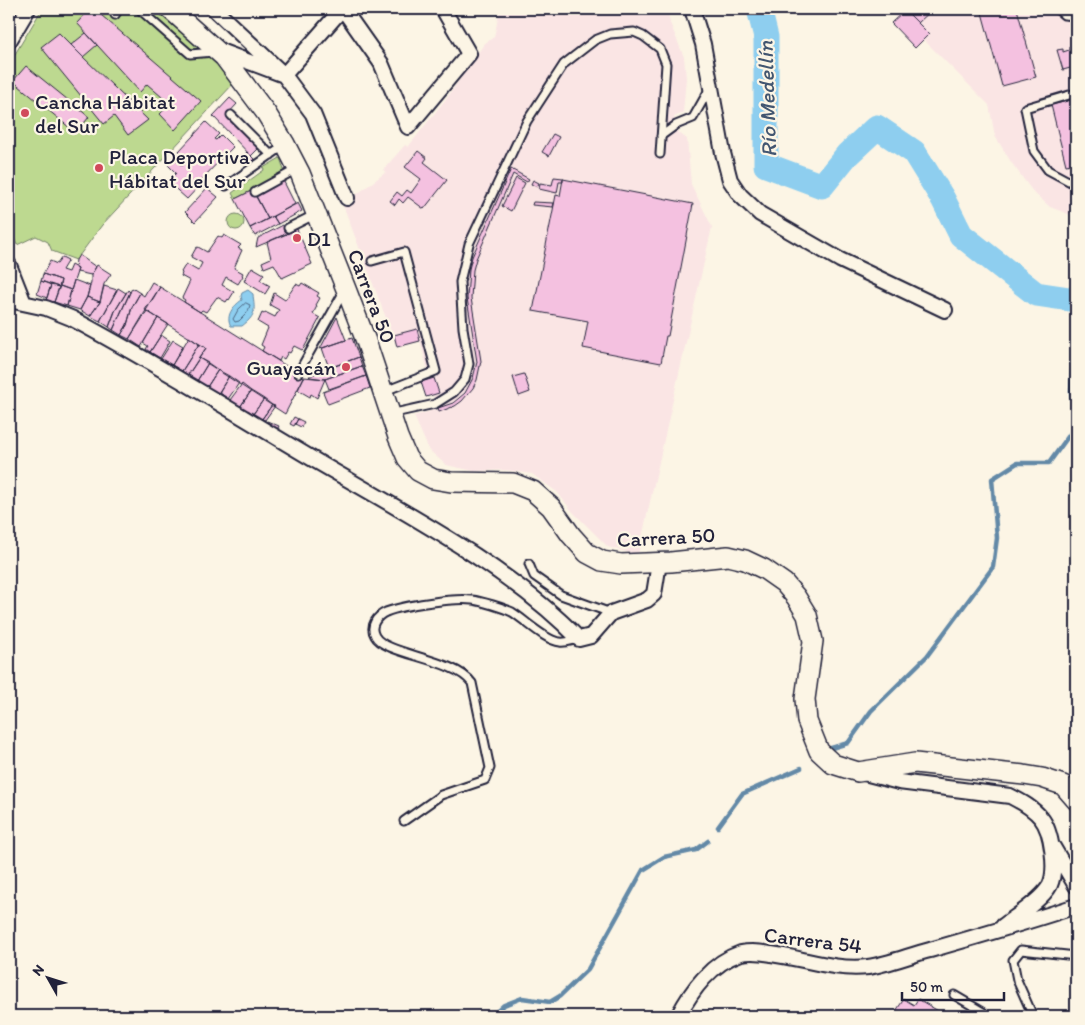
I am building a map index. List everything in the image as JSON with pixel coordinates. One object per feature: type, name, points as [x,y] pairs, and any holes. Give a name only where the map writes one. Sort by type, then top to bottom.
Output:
[{"type":"main road","name":"Carrera 50","points":[[170,9],[218,51],[266,113],[278,150],[298,169],[346,289],[407,458],[418,471],[432,479],[451,482],[513,483],[533,491],[551,507],[571,535],[587,553],[602,562],[621,564],[659,563],[728,556],[745,560],[764,569],[784,583],[796,596],[807,615],[812,641],[805,699],[807,721],[819,751],[833,764],[858,772],[915,763],[1024,775],[1042,778],[1063,785],[1076,800]]},
{"type":"street","points":[[9,41],[28,9]]},
{"type":"street","points":[[214,9],[284,76],[313,114],[347,198]]},
{"type":"street","points":[[284,76],[342,9],[381,64],[408,126],[470,54],[443,9]]},
{"type":"street","points":[[692,9],[703,44],[723,153],[730,180],[740,196],[752,209],[840,260],[945,310]]},
{"type":"street","points":[[218,51],[284,76]]},
{"type":"street","points":[[9,265],[24,303]]},
{"type":"street","points":[[9,300],[46,308],[71,318],[460,546],[515,585],[561,621],[579,639],[591,636],[611,613],[647,600],[654,594],[659,563]]},
{"type":"street","name":"Carrera 54","points":[[858,772],[899,782],[1010,796],[1026,804],[1042,819],[1052,844],[1053,863],[1050,885],[1038,898],[997,931]]},
{"type":"street","points":[[1052,844],[1076,886]]},
{"type":"street","name":"Carrera 54","points":[[678,1016],[684,1004],[710,970],[725,960],[743,953],[761,952],[776,954],[846,968],[869,967],[997,931],[1076,906]]},
{"type":"lane","points":[[139,9],[190,54],[218,51]]},
{"type":"lane","points":[[1057,9],[1064,14],[1076,16]]},
{"type":"lane","points":[[390,414],[435,404],[454,392],[466,379],[469,364],[463,328],[460,282],[469,244],[527,121],[564,64],[595,40],[610,34],[634,32],[643,36],[660,49],[666,64],[660,154]]},
{"type":"lane","points":[[661,136],[676,125],[693,118],[711,86]]},
{"type":"lane","points":[[1076,93],[1024,108],[1034,151],[1048,170],[1076,186]]},
{"type":"lane","points":[[226,186],[278,150],[231,115]]},
{"type":"lane","points":[[255,192],[298,169]]},
{"type":"lane","points":[[288,228],[316,214]]},
{"type":"lane","points":[[372,261],[404,252],[436,371],[382,392]]},
{"type":"lane","points":[[298,373],[346,289]]},
{"type":"lane","points":[[529,564],[534,576],[561,595],[611,613]]},
{"type":"lane","points":[[404,821],[441,795],[485,780],[490,768],[472,683],[467,676],[430,660],[385,645],[375,638],[372,630],[373,624],[381,614],[393,609],[434,602],[473,600],[511,612],[542,634],[559,643],[579,639]]},
{"type":"lane","points":[[1033,1016],[1017,980],[1013,960],[1016,955],[1021,950],[1076,956]]},
{"type":"lane","points":[[954,995],[983,1012],[986,1016]]},
{"type":"shaded area","points":[[500,9],[620,9],[650,16],[652,9],[667,9],[670,23],[684,57],[686,78],[683,113],[674,117],[679,133],[687,139],[691,184],[712,227],[638,555],[608,547],[572,511],[557,492],[532,474],[506,470],[474,471],[446,465],[429,450],[414,416],[437,409],[433,395],[426,397],[421,382],[430,379],[420,341],[397,347],[343,205],[386,172],[383,170],[405,145],[408,147],[449,95],[484,44],[494,37]]},
{"type":"shaded area","points":[[887,9],[1076,9],[1076,217],[1050,207],[1033,192],[995,136],[989,105],[924,40],[915,48],[891,23],[896,18]]},
{"type":"green space","points":[[42,9],[154,9],[202,48],[223,68],[234,83],[102,225],[76,260],[52,251],[48,242],[36,236],[17,245],[9,226],[9,64]]},
{"type":"green space","points":[[280,158],[285,173],[235,199],[232,193],[264,170],[263,168]]},
{"type":"green space","points":[[236,214],[242,216],[244,222],[242,228],[236,230],[230,228],[228,222],[230,216]]},
{"type":"water","points":[[248,290],[253,294],[253,315],[242,326],[231,326],[229,315],[242,300],[242,293]]},
{"type":"building","points":[[90,9],[94,9],[201,101],[175,130],[160,114],[170,104],[147,84],[140,92],[77,23]]},
{"type":"building","points":[[904,9],[933,9],[918,23]]},
{"type":"building","points":[[981,9],[1017,9],[1036,77],[1002,86]]},
{"type":"building","points":[[905,10],[929,34],[915,48],[891,23]]},
{"type":"building","points":[[59,33],[148,120],[128,135],[114,116],[104,124],[41,47]]},
{"type":"building","points":[[86,33],[97,45],[83,57],[71,45]]},
{"type":"building","points":[[1076,45],[1076,76],[1074,67],[1063,70],[1057,50],[1063,49],[1063,52],[1069,50],[1069,47]]},
{"type":"building","points":[[26,66],[89,117],[76,133],[13,81]]},
{"type":"building","points":[[230,98],[237,104],[226,116],[259,148],[251,156],[213,116]]},
{"type":"building","points":[[1076,99],[1076,163],[1066,165],[1051,105]]},
{"type":"building","points":[[206,122],[219,134],[214,139],[216,140],[221,135],[233,147],[199,182],[201,184],[187,199],[168,182],[176,173],[168,165],[174,158],[182,166],[188,160],[179,151]]},
{"type":"building","points":[[553,134],[559,137],[549,156],[542,152]]},
{"type":"building","points":[[418,151],[427,158],[424,162],[447,180],[424,209],[408,197],[403,203],[399,199],[395,205],[390,201],[397,192],[402,196],[407,190],[411,193],[421,179],[405,167]]},
{"type":"building","points":[[247,152],[255,160],[252,162],[248,157],[245,161],[242,157]]},
{"type":"building","points":[[511,169],[529,179],[527,182],[513,174],[473,270],[471,298],[481,361],[477,380],[462,401],[439,412],[438,408],[453,403],[465,393],[473,378],[477,362],[467,298],[469,269],[472,257]]},
{"type":"building","points":[[554,177],[563,178],[563,182],[559,182],[557,193],[539,189],[540,183],[552,185]]},
{"type":"building","points":[[516,178],[525,183],[511,211],[502,206]]},
{"type":"building","points":[[563,179],[693,204],[668,336],[666,336],[661,363],[583,348],[588,321],[533,311],[556,195],[560,196]]},
{"type":"building","points":[[283,180],[295,204],[268,219],[255,195]]},
{"type":"building","points":[[533,180],[539,183],[537,187],[531,184]]},
{"type":"building","points":[[207,188],[218,197],[195,222],[185,212]]},
{"type":"building","points":[[253,190],[268,219],[250,228],[235,199]]},
{"type":"building","points":[[533,202],[554,203],[553,207],[532,205]]},
{"type":"building","points":[[298,203],[302,211],[278,224],[273,216]]},
{"type":"building","points":[[273,216],[278,224],[255,236],[250,228]]},
{"type":"building","points":[[285,224],[289,233],[256,247],[258,238]]},
{"type":"building","points":[[297,229],[312,264],[282,278],[274,264],[264,268],[262,262],[271,258],[267,242]]},
{"type":"building","points":[[224,235],[241,245],[238,248],[242,250],[234,268],[243,273],[243,276],[238,284],[226,277],[222,285],[234,292],[229,300],[226,302],[217,297],[206,312],[202,310],[200,312],[184,302],[185,300],[182,298],[190,281],[181,276],[181,272],[186,264],[198,271],[202,263],[191,257],[196,248],[198,247],[207,252],[218,236],[222,238]]},
{"type":"building","points":[[79,255],[96,267],[91,275],[77,272],[78,269],[75,267]]},
{"type":"building","points":[[62,257],[68,260],[62,270],[68,272],[71,265],[78,269],[71,290],[60,286],[61,280],[43,274],[50,261],[57,264]]},
{"type":"building","points":[[97,265],[111,274],[104,284],[100,302],[87,297],[91,275]]},
{"type":"building","points":[[252,267],[264,274],[260,280],[270,286],[265,294],[244,281]]},
{"type":"building","points":[[43,274],[61,280],[59,287],[41,281]]},
{"type":"building","points":[[74,280],[90,286],[80,310],[67,306]]},
{"type":"building","points":[[41,281],[51,285],[47,298],[37,294]]},
{"type":"building","points":[[152,282],[160,287],[129,339],[121,335],[127,325],[132,307],[140,293],[144,296]]},
{"type":"building","points":[[302,283],[319,293],[317,296],[320,298],[313,314],[320,318],[304,348],[302,350],[294,346],[284,359],[281,357],[279,361],[262,351],[264,347],[261,345],[268,328],[258,322],[262,313],[264,314],[265,312],[275,317],[279,310],[270,305],[274,293],[285,300],[296,284],[300,286]]},
{"type":"building","points":[[51,285],[59,287],[54,302],[46,300]]},
{"type":"building","points":[[60,286],[71,290],[67,306],[54,302]]},
{"type":"building","points":[[104,286],[117,290],[100,321],[90,316],[100,302]]},
{"type":"building","points":[[160,287],[304,377],[285,414],[199,358],[206,348],[145,310]]},
{"type":"building","points":[[118,288],[126,293],[115,311],[109,327],[100,321]]},
{"type":"building","points":[[132,288],[140,293],[132,307],[127,325],[121,335],[113,330]]},
{"type":"building","points":[[128,290],[130,292],[113,330],[109,327],[115,311]]},
{"type":"building","points":[[87,297],[100,302],[90,316],[80,310]]},
{"type":"building","points":[[147,311],[158,318],[141,347],[129,339]]},
{"type":"building","points":[[337,317],[346,340],[320,349]]},
{"type":"building","points":[[158,318],[168,324],[150,352],[146,349],[148,346],[143,343]]},
{"type":"building","points":[[417,329],[420,341],[397,347],[394,335]]},
{"type":"building","points":[[161,335],[170,341],[160,358],[150,352]]},
{"type":"building","points":[[189,337],[199,344],[182,371],[172,365]]},
{"type":"building","points":[[352,338],[359,357],[329,368],[322,348]]},
{"type":"building","points":[[173,340],[183,346],[172,365],[161,359]]},
{"type":"building","points":[[199,344],[206,348],[188,375],[182,371]]},
{"type":"building","name":"Guayacán","points":[[359,357],[362,366],[325,379],[309,376]]},
{"type":"building","points":[[199,358],[208,363],[197,381],[188,375]]},
{"type":"building","points":[[208,363],[218,370],[207,387],[197,381]]},
{"type":"building","points":[[362,366],[366,376],[329,389],[325,379]]},
{"type":"building","points":[[218,370],[229,376],[218,394],[207,387]]},
{"type":"building","points":[[524,374],[530,392],[519,396],[513,377]]},
{"type":"building","points":[[229,376],[239,383],[228,399],[219,392]]},
{"type":"building","points":[[366,376],[370,388],[328,404],[323,392]]},
{"type":"building","points":[[304,377],[325,379],[317,398],[311,394],[310,397],[298,390]]},
{"type":"building","points":[[434,378],[439,393],[426,397],[421,382]]},
{"type":"building","points":[[242,384],[251,391],[240,407],[230,400]]},
{"type":"building","points":[[251,391],[264,399],[253,414],[248,410],[246,412],[240,407]]},
{"type":"building","points":[[264,399],[272,405],[261,420],[253,414]]},
{"type":"building","points":[[272,405],[275,406],[265,420],[262,419]]},
{"type":"building","points":[[294,417],[298,419],[294,426],[290,424]]},
{"type":"building","points":[[298,419],[304,422],[301,427],[295,424]]},
{"type":"building","points":[[267,421],[279,426],[277,430],[265,425]]},
{"type":"building","points":[[904,999],[914,1005],[918,999],[945,1015],[905,1016],[896,1011]]},
{"type":"building","points":[[959,1012],[963,1012],[971,1016],[957,1016]]},
{"type":"waterway","name":"Río Medellín","points":[[759,9],[766,37],[766,165],[822,186],[847,155],[877,127],[914,152],[943,199],[961,235],[1036,294],[1076,300]]},
{"type":"waterway","points":[[828,749],[848,743],[871,711],[927,656],[993,567],[997,538],[992,479],[1017,463],[1049,463],[1075,427],[1071,391],[1076,301]]},
{"type":"waterway","points":[[718,827],[742,794],[801,768]]},
{"type":"waterway","points":[[492,1016],[504,1005],[522,998],[550,1002],[560,996],[588,969],[643,870],[664,857],[696,850],[708,841]]},
{"type":"place","name":"Cancha Hábitat del Sur","points":[[25,113]]},
{"type":"place","name":"Placa Deportiva Hábitat del Sur","points":[[99,168]]},
{"type":"place","name":"D1","points":[[297,238]]},
{"type":"place","name":"Guayacán","points":[[346,367]]}]
